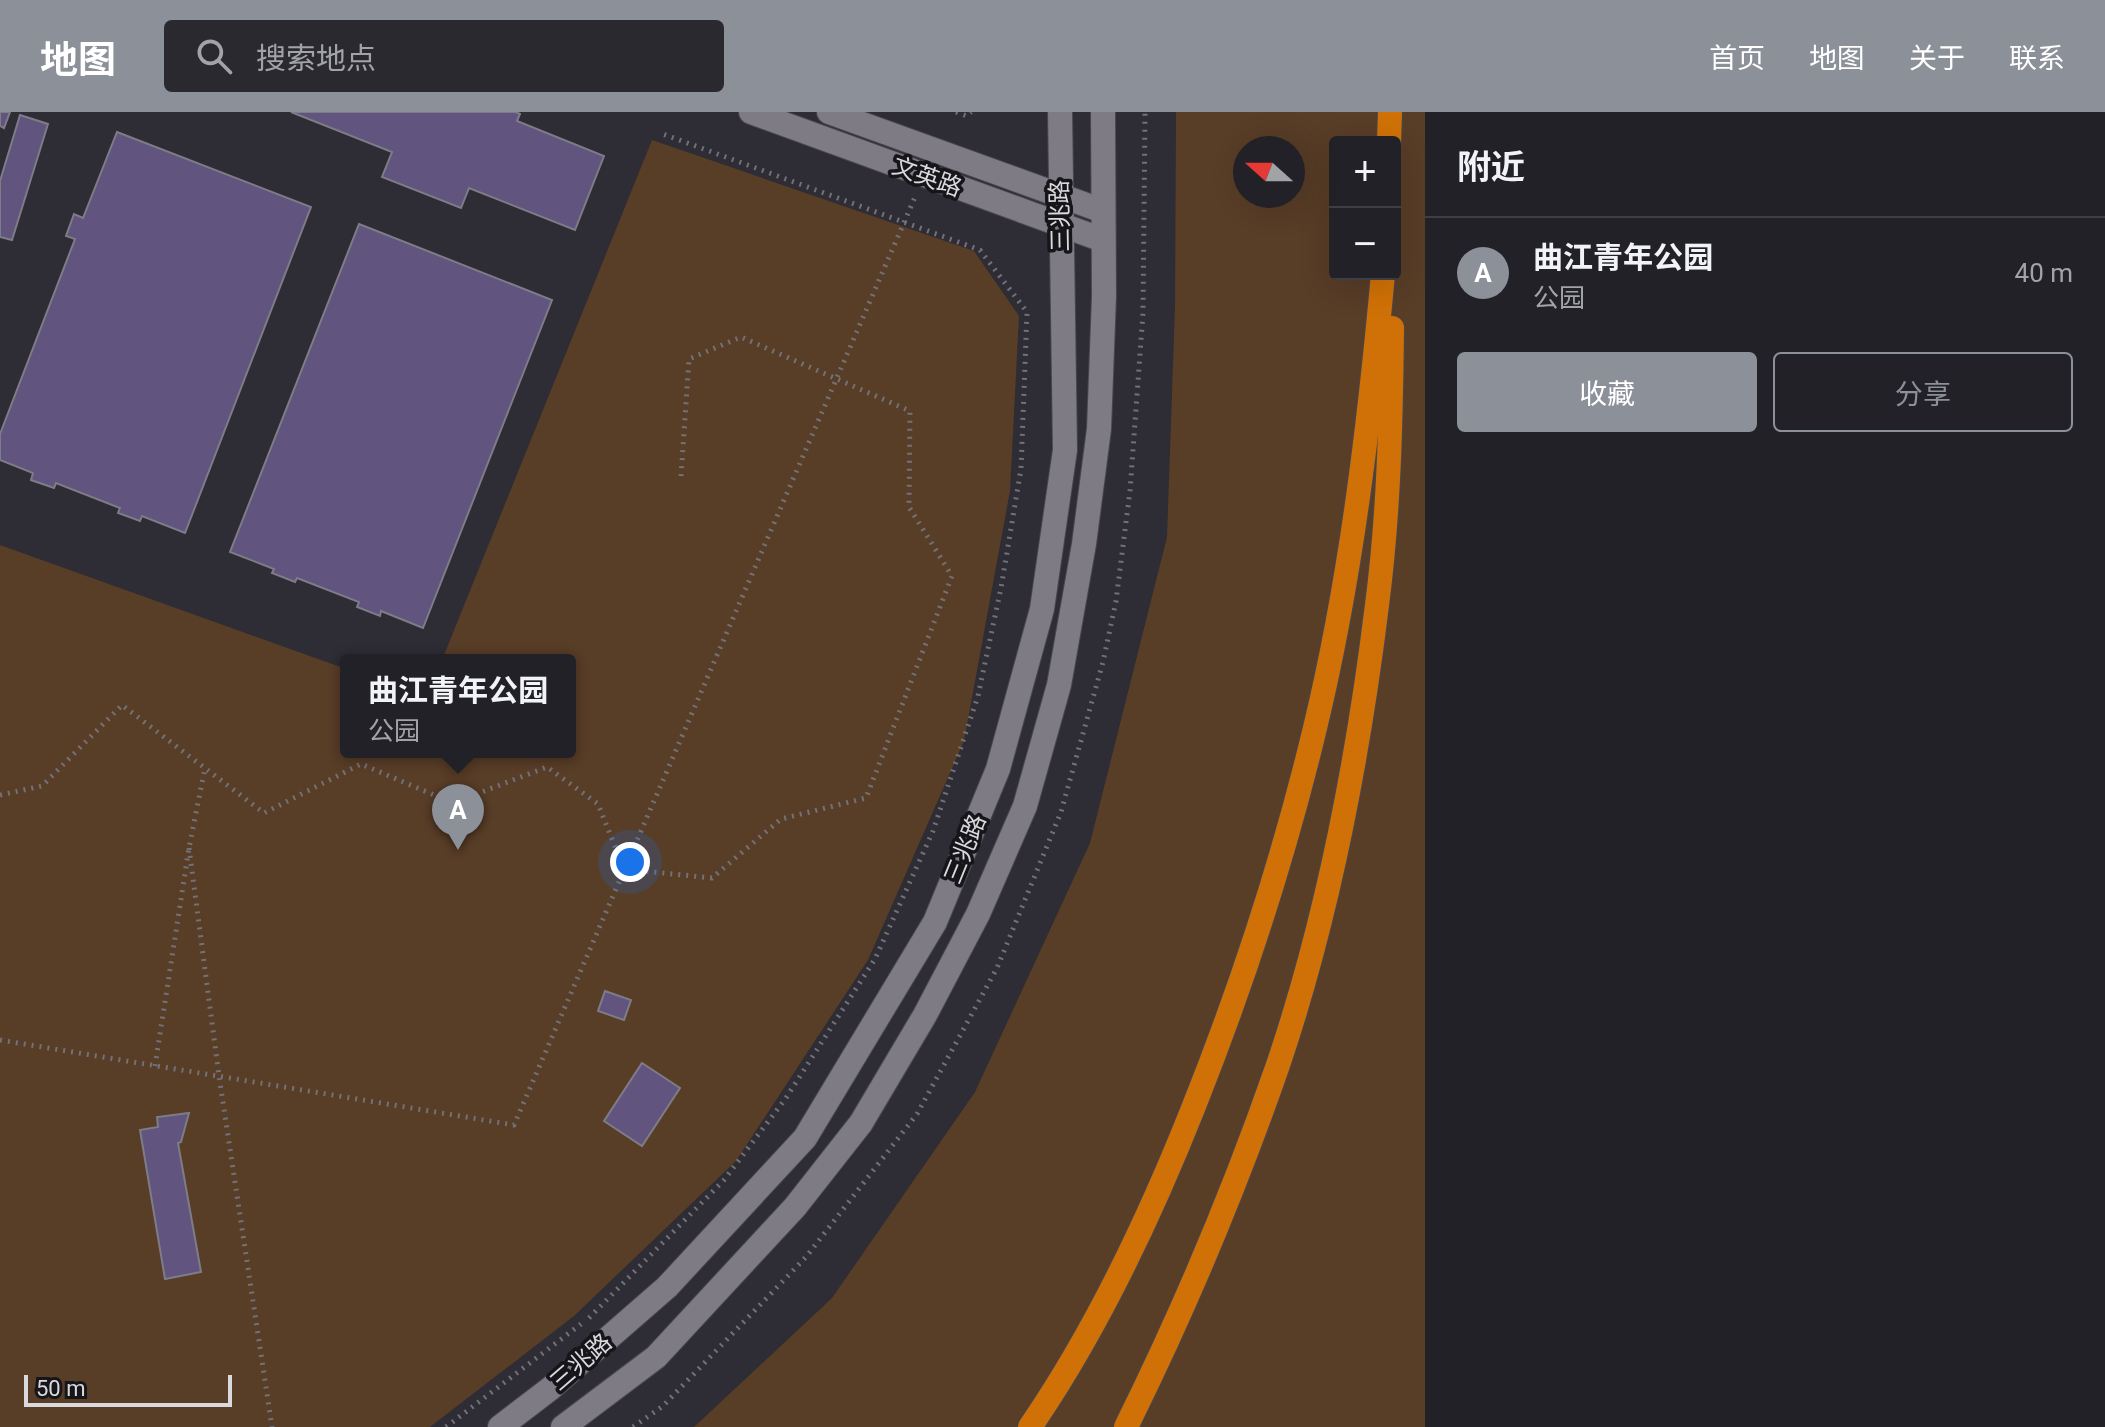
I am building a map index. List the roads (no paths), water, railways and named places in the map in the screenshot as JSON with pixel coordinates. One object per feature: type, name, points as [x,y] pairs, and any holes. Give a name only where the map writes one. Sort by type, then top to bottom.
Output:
[{"type":"highway","points":[[1390,136],[1391,112]]},
{"type":"highway","points":[[1030,1427],[1074,1358],[1142,1229],[1216,1051],[1273,885],[1315,728],[1348,562],[1373,378],[1382,280]]},
{"type":"highway","points":[[1126,1427],[1181,1316],[1279,1062],[1332,868],[1366,689],[1378,604],[1387,508],[1393,280]]},
{"type":"street","name":"文英路","points":[[751,112],[1103,240]]},
{"type":"street","name":"文英路","points":[[829,112],[1103,211]]},
{"type":"street","name":"三兆路","points":[[500,1427],[551,1388],[667,1287],[805,1138],[935,922],[998,769],[1042,609],[1065,450],[1060,112]]},
{"type":"street","name":"三兆路","points":[[563,1427],[656,1357],[795,1207],[861,1123],[925,1015],[978,914],[1025,806],[1059,685],[1084,544],[1099,429],[1104,296],[1103,112]]},
{"type":"place","name":"曲江青年公园","points":[[458,850]]}]
